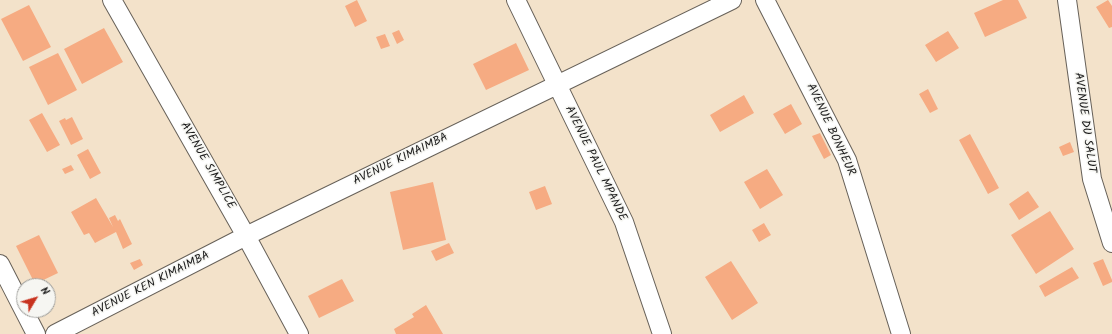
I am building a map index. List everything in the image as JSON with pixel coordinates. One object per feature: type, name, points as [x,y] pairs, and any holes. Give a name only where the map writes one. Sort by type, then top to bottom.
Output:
[{"type":"street","name":"AVENUE SIMPLICE","points":[[112,0],[246,236],[299,334]]},
{"type":"street","name":"AVENUE PAUL MPANDE","points":[[516,0],[624,222],[662,334]]},
{"type":"street","name":"AVENUE KIMAIMBA","points":[[246,236],[556,84],[732,0]]},
{"type":"street","name":"AVENUE BONHEUR","points":[[765,0],[847,160],[901,334]]},
{"type":"street","name":"AVENUE DU SALUT","points":[[1067,0],[1092,179],[1112,244]]},
{"type":"street","name":"AVENUE KEN KIMAIMBA","points":[[55,334],[246,236]]},
{"type":"street","points":[[0,264],[36,334]]},
{"type":"building","points":[[357,0],[367,21],[355,27],[345,6]]},
{"type":"building","points":[[1003,0],[1018,0],[1027,18],[985,37],[974,13]]},
{"type":"building","points":[[1108,0],[1112,6],[1112,27],[1109,28],[1096,7]]},
{"type":"building","points":[[29,5],[51,47],[23,61],[1,19]]},
{"type":"building","points":[[104,28],[123,62],[82,84],[64,49]]},
{"type":"building","points":[[399,30],[404,40],[397,44],[392,33]]},
{"type":"building","points":[[948,31],[959,48],[936,62],[925,45]]},
{"type":"building","points":[[385,34],[390,46],[381,49],[376,37]]},
{"type":"building","points":[[516,43],[529,70],[486,90],[473,64]]},
{"type":"building","points":[[58,53],[77,90],[48,105],[29,67]]},
{"type":"building","points":[[928,89],[938,109],[930,113],[919,94]]},
{"type":"building","points":[[744,95],[754,113],[720,132],[710,115]]},
{"type":"building","points":[[791,104],[802,124],[785,134],[773,114]]},
{"type":"building","points":[[42,113],[60,145],[47,152],[29,120]]},
{"type":"building","points":[[72,117],[83,139],[71,145],[59,121]]},
{"type":"building","points":[[820,133],[831,155],[824,159],[812,136]]},
{"type":"building","points":[[970,134],[999,188],[988,194],[959,140]]},
{"type":"building","points":[[1070,142],[1074,152],[1063,156],[1059,147]]},
{"type":"building","points":[[88,149],[101,173],[90,179],[77,155]]},
{"type":"building","points":[[71,165],[74,170],[65,174],[62,169]]},
{"type":"building","points":[[767,169],[783,195],[760,209],[744,182]]},
{"type":"building","points":[[433,182],[446,240],[403,250],[390,192]]},
{"type":"building","points":[[545,186],[552,204],[536,210],[529,192]]},
{"type":"building","points":[[1028,191],[1039,207],[1019,220],[1009,204]]},
{"type":"building","points":[[96,198],[113,227],[109,218],[115,215],[118,221],[120,219],[132,244],[123,249],[116,232],[95,243],[89,233],[84,235],[71,212]]},
{"type":"building","points":[[1050,211],[1074,249],[1036,274],[1011,235]]},
{"type":"building","points":[[764,223],[771,235],[759,242],[752,230]]},
{"type":"building","points":[[39,235],[58,273],[48,278],[32,278],[16,246]]},
{"type":"building","points":[[449,243],[454,253],[436,261],[431,251]]},
{"type":"building","points":[[140,259],[143,265],[134,270],[130,263]]},
{"type":"building","points":[[1103,259],[1112,282],[1103,286],[1093,263]]},
{"type":"building","points":[[731,261],[758,303],[732,320],[705,277]]},
{"type":"building","points":[[1072,267],[1079,278],[1045,297],[1039,286]]},
{"type":"building","points":[[342,279],[354,301],[319,318],[308,296]]},
{"type":"building","points":[[426,305],[443,334],[396,334],[394,329],[414,317],[412,314]]}]
